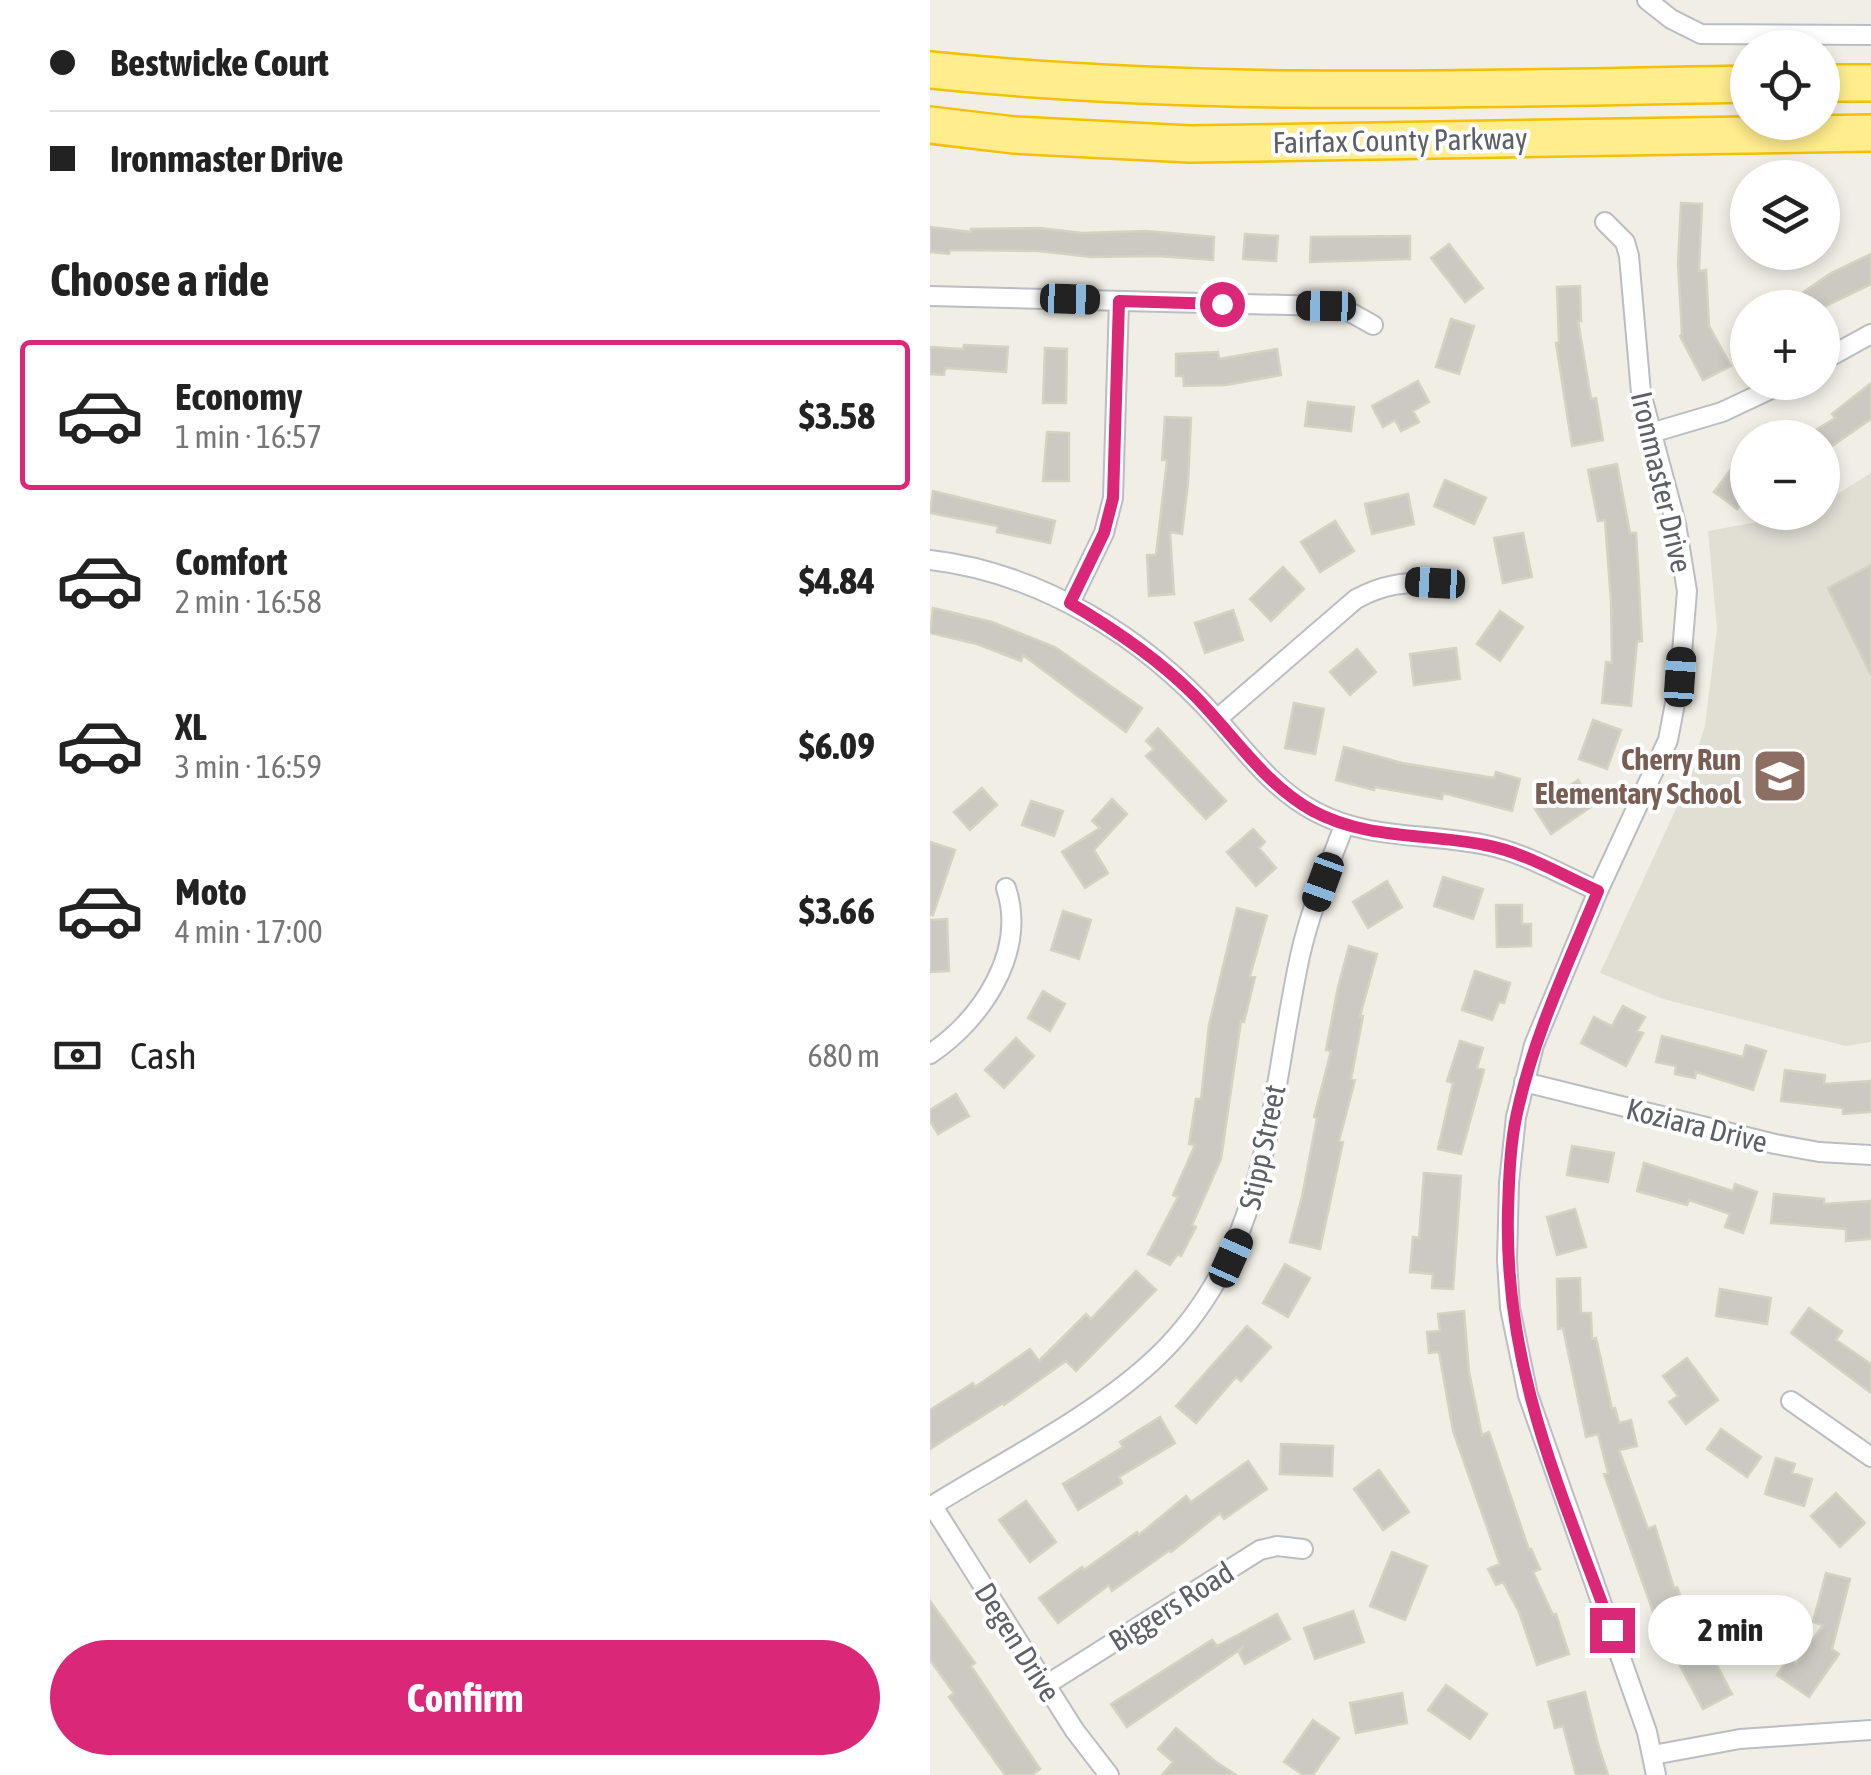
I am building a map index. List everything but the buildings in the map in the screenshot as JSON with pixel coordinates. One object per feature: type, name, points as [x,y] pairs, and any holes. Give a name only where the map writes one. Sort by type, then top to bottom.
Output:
[{"type":"highway","name":"Fairfax County Parkway","points":[[930,70],[1144,87],[1267,90],[1730,84]]},
{"type":"highway","points":[[1840,83],[1871,83]]},
{"type":"highway","name":"Fairfax County Parkway","points":[[930,125],[1014,135],[1190,144],[1871,133]]},
{"type":"street","points":[[1647,0],[1671,20],[1701,34],[1871,36]]},
{"type":"street","name":"Ironmaster Drive","points":[[1606,222],[1625,242],[1629,256],[1637,364],[1676,524],[1686,591],[1680,677],[1668,740],[1544,1019],[1524,1082],[1508,1183],[1506,1260],[1517,1352],[1543,1443],[1625,1667],[1656,1775]]},
{"type":"street","points":[[930,296],[1326,306],[1348,311],[1373,325]]},
{"type":"street","points":[[1070,603],[1104,533],[1113,498],[1119,301]]},
{"type":"street","points":[[1840,351],[1871,334]]},
{"type":"street","points":[[1651,433],[1722,412],[1748,400]]},
{"type":"street","points":[[930,560],[980,571],[1070,603],[1148,655],[1217,719],[1272,782],[1312,810],[1344,826],[1490,846],[1598,891]]},
{"type":"street","points":[[1217,719],[1356,599],[1399,581],[1435,583]]},
{"type":"street","name":"Stipp Street","points":[[931,1506],[1134,1378],[1182,1330],[1219,1279],[1241,1235],[1256,1192],[1301,952],[1344,826]]},
{"type":"street","points":[[930,1054],[976,1012],[1003,965],[1011,942],[1012,914],[1006,888]]},
{"type":"street","name":"Koziara Drive","points":[[1524,1082],[1775,1144],[1871,1155]]},
{"type":"street","points":[[1791,1401],[1871,1458]]},
{"type":"street","name":"Degen Drive","points":[[931,1506],[1075,1731],[1109,1775]]},
{"type":"street","name":"Biggers Road","points":[[1046,1685],[1260,1550],[1278,1546],[1303,1549]]},
{"type":"street","points":[[1653,1755],[1740,1739],[1871,1730]]},
{"type":"shaded area","name":"Cherry Run Elementary School","points":[[1871,473],[1871,1042],[1846,1046],[1663,999],[1600,973],[1683,794],[1705,726],[1717,629],[1708,531],[1730,527],[1840,530],[1840,492]]},
{"type":"place","name":"Cherry Run Elementary School","points":[[1780,776]]},
{"type":"route","points":[[1222,304],[1119,301],[1113,498],[1104,533],[1070,603],[1148,655],[1190,691],[1272,782],[1312,810],[1344,826],[1373,832],[1490,846],[1598,891],[1544,1019],[1524,1082],[1508,1183],[1506,1260],[1517,1352],[1528,1395],[1612,1630]]}]
